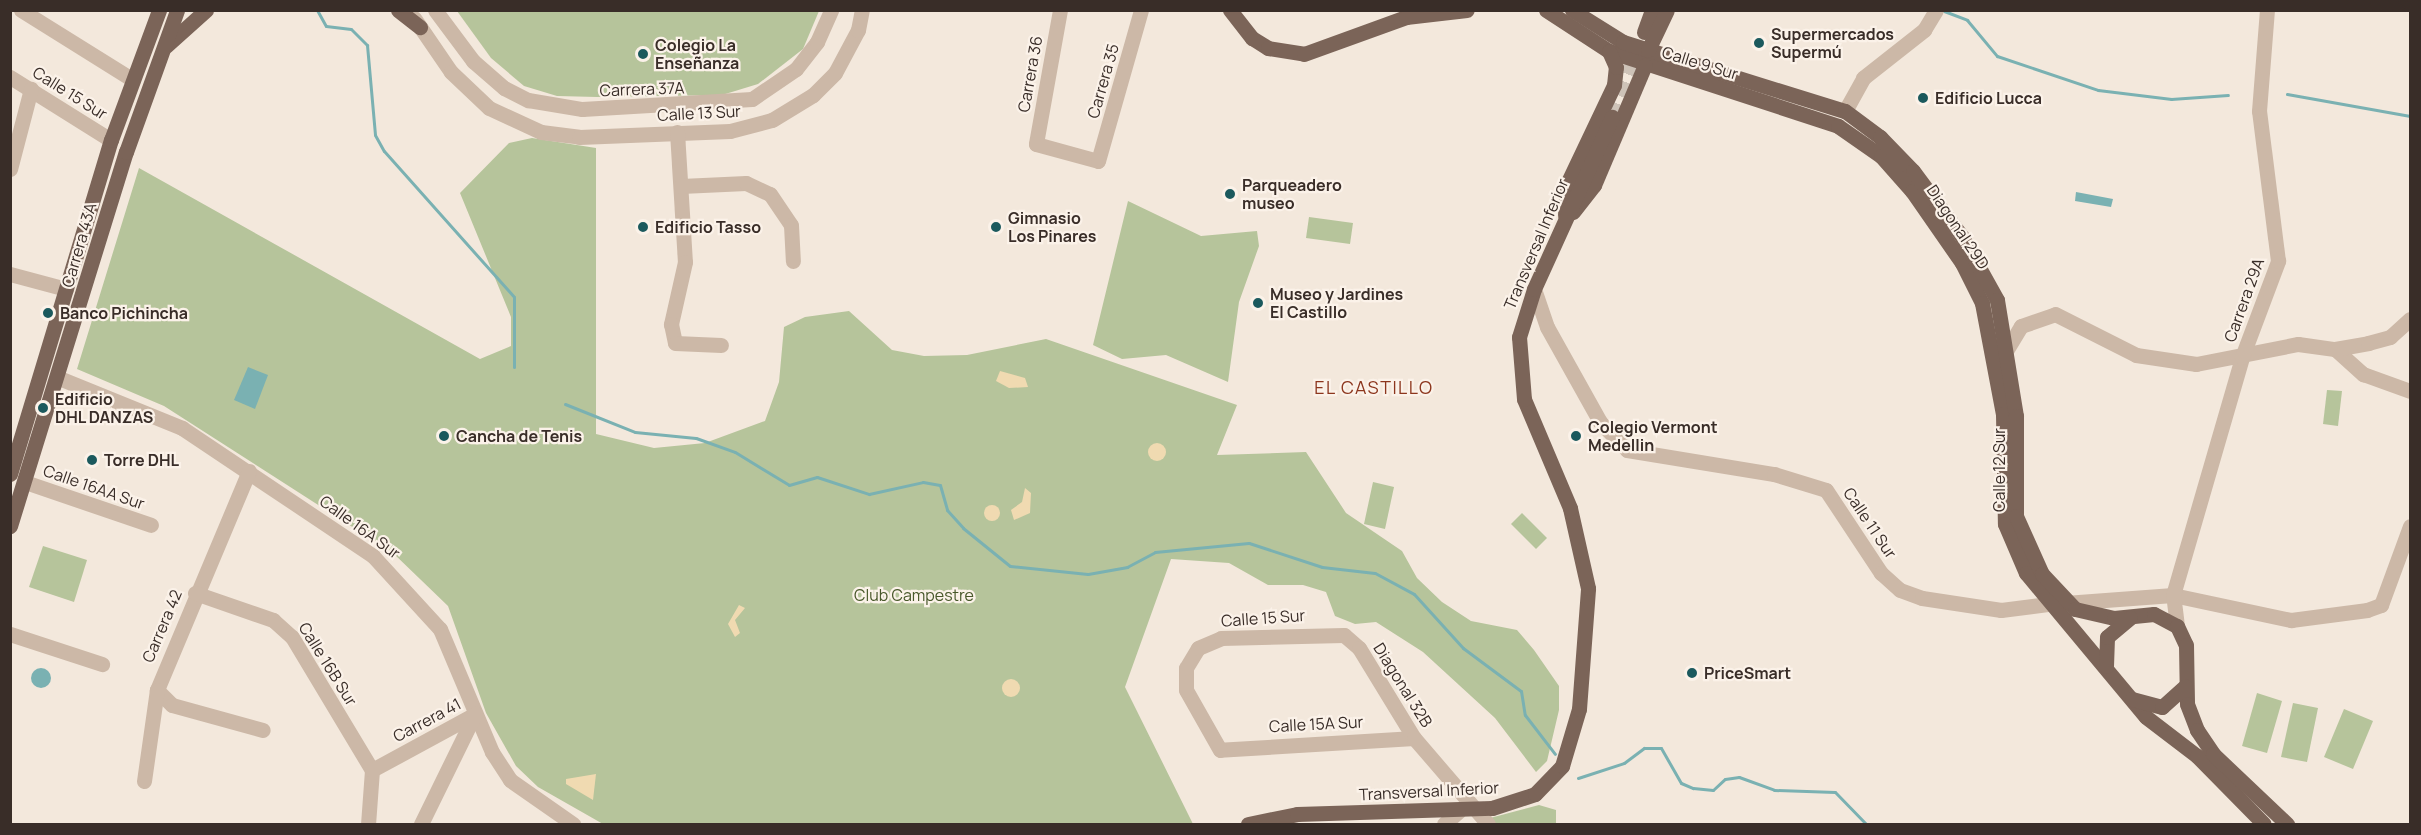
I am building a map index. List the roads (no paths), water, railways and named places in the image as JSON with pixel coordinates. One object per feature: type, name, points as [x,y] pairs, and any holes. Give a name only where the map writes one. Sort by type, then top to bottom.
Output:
[{"type":"main road","name":"Carrera 43A","points":[[10,474],[111,140],[159,10]]},
{"type":"main road","name":"Carrera 43A","points":[[10,526],[59,378],[126,152],[177,10]]},
{"type":"main road","points":[[163,48],[206,10]]},
{"type":"main road","points":[[1230,10],[1252,38],[1277,50],[1304,54],[1406,17],[1467,10]]},
{"type":"main road","name":"Calle 9 Sur","points":[[1546,10],[1609,51],[1647,57],[1845,111],[1855,127]]},
{"type":"main road","name":"Calle 9 Sur","points":[[1572,10],[1647,57],[1855,127]]},
{"type":"main road","points":[[1595,26],[1596,10]]},
{"type":"main road","points":[[1565,217],[1594,185],[1667,10]]},
{"type":"main road","points":[[402,11],[420,27]]},
{"type":"main road","points":[[1565,217],[1567,184],[1614,85],[1616,67],[1609,51]]},
{"type":"main road","name":"Transversal Inferior","points":[[1248,825],[1297,814],[1441,820],[1459,811],[1486,816],[1535,794],[1562,766],[1579,709],[1588,632],[1588,588],[1577,534],[1524,399],[1521,326],[1565,217],[1612,117]]},
{"type":"main road","name":"Diagonal 29D","points":[[1855,127],[1912,171],[1962,237],[1993,288],[2002,325]]},
{"type":"main road","name":"Diagonal 29D","points":[[1855,127],[1912,191],[1962,263],[1982,303],[1995,364]]},
{"type":"main road","points":[[59,378],[51,361],[72,272]]},
{"type":"main road","name":"Calle 12 Sur","points":[[2002,325],[2017,424],[2018,528],[2047,582],[2065,603],[2099,617],[2154,614]]},
{"type":"main road","name":"Calle 12 Sur","points":[[1995,364],[2005,439],[2005,524],[2026,573],[2048,604],[2076,627],[2132,699],[2264,825]]},
{"type":"main road","points":[[2154,614],[2177,626],[2186,645],[2185,686],[2191,719],[2214,754],[2287,825]]},
{"type":"main road","points":[[2106,667],[2107,637],[2135,616]]},
{"type":"main road","points":[[2132,699],[2162,706],[2185,686]]},
{"type":"street","points":[[21,10],[133,80]]},
{"type":"street","name":"Carrera 37A","points":[[439,16],[473,62],[528,100],[582,109],[752,99],[796,69],[817,42],[831,10]]},
{"type":"street","name":"Calle 13 Sur","points":[[420,27],[451,72],[489,108],[525,127],[579,137],[746,129],[793,110],[813,95],[849,50],[862,10]]},
{"type":"street","name":"Carrera 36","points":[[1060,10],[1036,144],[1098,161]]},
{"type":"street","name":"Carrera 35","points":[[1098,161],[1141,10]]},
{"type":"street","points":[[1845,111],[1863,78],[1923,30],[1936,10]]},
{"type":"street","name":"Carrera 29A","points":[[2177,626],[2173,595],[2242,357],[2273,280],[2280,245],[2259,111],[2267,10]]},
{"type":"street","name":"Calle 15 Sur","points":[[10,77],[111,140]]},
{"type":"street","points":[[10,169],[31,90]]},
{"type":"street","points":[[677,132],[685,261],[671,324],[675,343],[721,345]]},
{"type":"street","points":[[681,186],[746,183],[770,194],[790,225],[793,261]]},
{"type":"street","points":[[10,274],[66,289]]},
{"type":"street","name":"Calle 11 Sur","points":[[1534,289],[1547,327],[1600,422],[1627,450],[1774,474],[1826,490],[1881,573],[1900,590],[1922,598],[2001,610],[2048,604]]},
{"type":"street","points":[[2002,325],[2021,326],[2055,314],[2150,360],[2196,364],[2242,357],[2298,344],[2335,349],[2390,337],[2410,319]]},
{"type":"street","points":[[1521,326],[1547,327]]},
{"type":"street","points":[[2006,351],[2021,326]]},
{"type":"street","points":[[2335,349],[2363,374],[2410,391]]},
{"type":"street","name":"Calle 16A Sur","points":[[59,378],[168,420],[249,471],[373,556],[420,601],[459,666],[475,714],[510,780],[573,825]]},
{"type":"street","name":"Carrera 42","points":[[249,471],[195,593],[157,690],[172,705],[263,730]]},
{"type":"street","name":"Calle 16AA Sur","points":[[25,482],[151,525]]},
{"type":"street","points":[[2065,603],[2173,595],[2291,620],[2367,610],[2381,605],[2410,526]]},
{"type":"street","name":"Calle 16B Sur","points":[[195,593],[284,628],[372,770]]},
{"type":"street","name":"Carrera 29A","points":[[2154,614],[2173,595]]},
{"type":"street","points":[[10,633],[102,664]]},
{"type":"street","name":"Calle 15 Sur","points":[[1220,750],[1186,690],[1190,656],[1221,638],[1344,635]]},
{"type":"street","name":"Diagonal 32B","points":[[1344,635],[1359,648],[1414,738],[1486,816]]},
{"type":"street","points":[[144,781],[157,690]]},
{"type":"street","name":"Carrera 41","points":[[372,770],[475,714]]},
{"type":"street","name":"Carrera 41","points":[[421,825],[475,714]]},
{"type":"street","name":"Calle 15A Sur","points":[[1220,750],[1414,738]]},
{"type":"street","points":[[368,825],[372,770]]},
{"type":"water","points":[[2076,192],[2113,199],[2111,207],[2075,201]]},
{"type":"water","points":[[248,367],[268,375],[255,409],[234,400]]},
{"type":"water","points":[[41,668],[48,671],[51,678],[48,685],[41,688],[34,685],[31,678],[34,671]]},
{"type":"waterway","points":[[317,10],[326,26],[351,29],[367,45],[375,135],[384,151],[514,297],[514,367]]},
{"type":"waterway","points":[[1944,11],[1967,20],[1997,56],[2098,90],[2171,99],[2228,95]]},
{"type":"waterway","points":[[2287,94],[2410,116]]},
{"type":"waterway","points":[[565,404],[635,432],[696,438],[735,452],[789,485],[817,477],[869,494],[923,482],[940,485],[947,510],[963,528],[1010,566],[1088,574],[1127,567],[1155,552],[1249,543],[1322,567],[1375,573],[1414,594],[1463,648],[1521,691],[1525,715],[1555,754]]},
{"type":"waterway","points":[[1578,778],[1624,763],[1644,748],[1661,748],[1681,783],[1693,788],[1713,790],[1725,779],[1739,777],[1774,790],[1835,792],[1866,824]]},
{"type":"tunnel","points":[[1612,117],[1638,49]]},
{"type":"place","name":"Supermercados Supermú","points":[[1759,43]]},
{"type":"place","name":"Colegio La Enseñanza","points":[[643,54]]},
{"type":"place","name":"Edificio Lucca","points":[[1923,98]]},
{"type":"place","name":"Parqueadero museo","points":[[1230,194]]},
{"type":"place","name":"Edificio Tasso","points":[[643,227]]},
{"type":"place","name":"Gimnasio Los Pinares","points":[[996,227]]},
{"type":"place","name":"Museo y Jardines El Castillo","points":[[1258,303]]},
{"type":"place","name":"Banco Pichincha","points":[[48,313]]},
{"type":"place","name":"Edificio DHL DANZAS","points":[[43,408]]},
{"type":"place","name":"Cancha de Tenis","points":[[444,436]]},
{"type":"place","name":"Colegio Vermont Medellin","points":[[1576,436]]},
{"type":"place","name":"Torre DHL","points":[[92,460]]},
{"type":"place","name":"PriceSmart","points":[[1692,673]]},
{"type":"district","name":"EL CASTILLO","points":[[1374,387]]},
{"type":"park label","name":"Club Campestre","points":[[914,595]]}]
